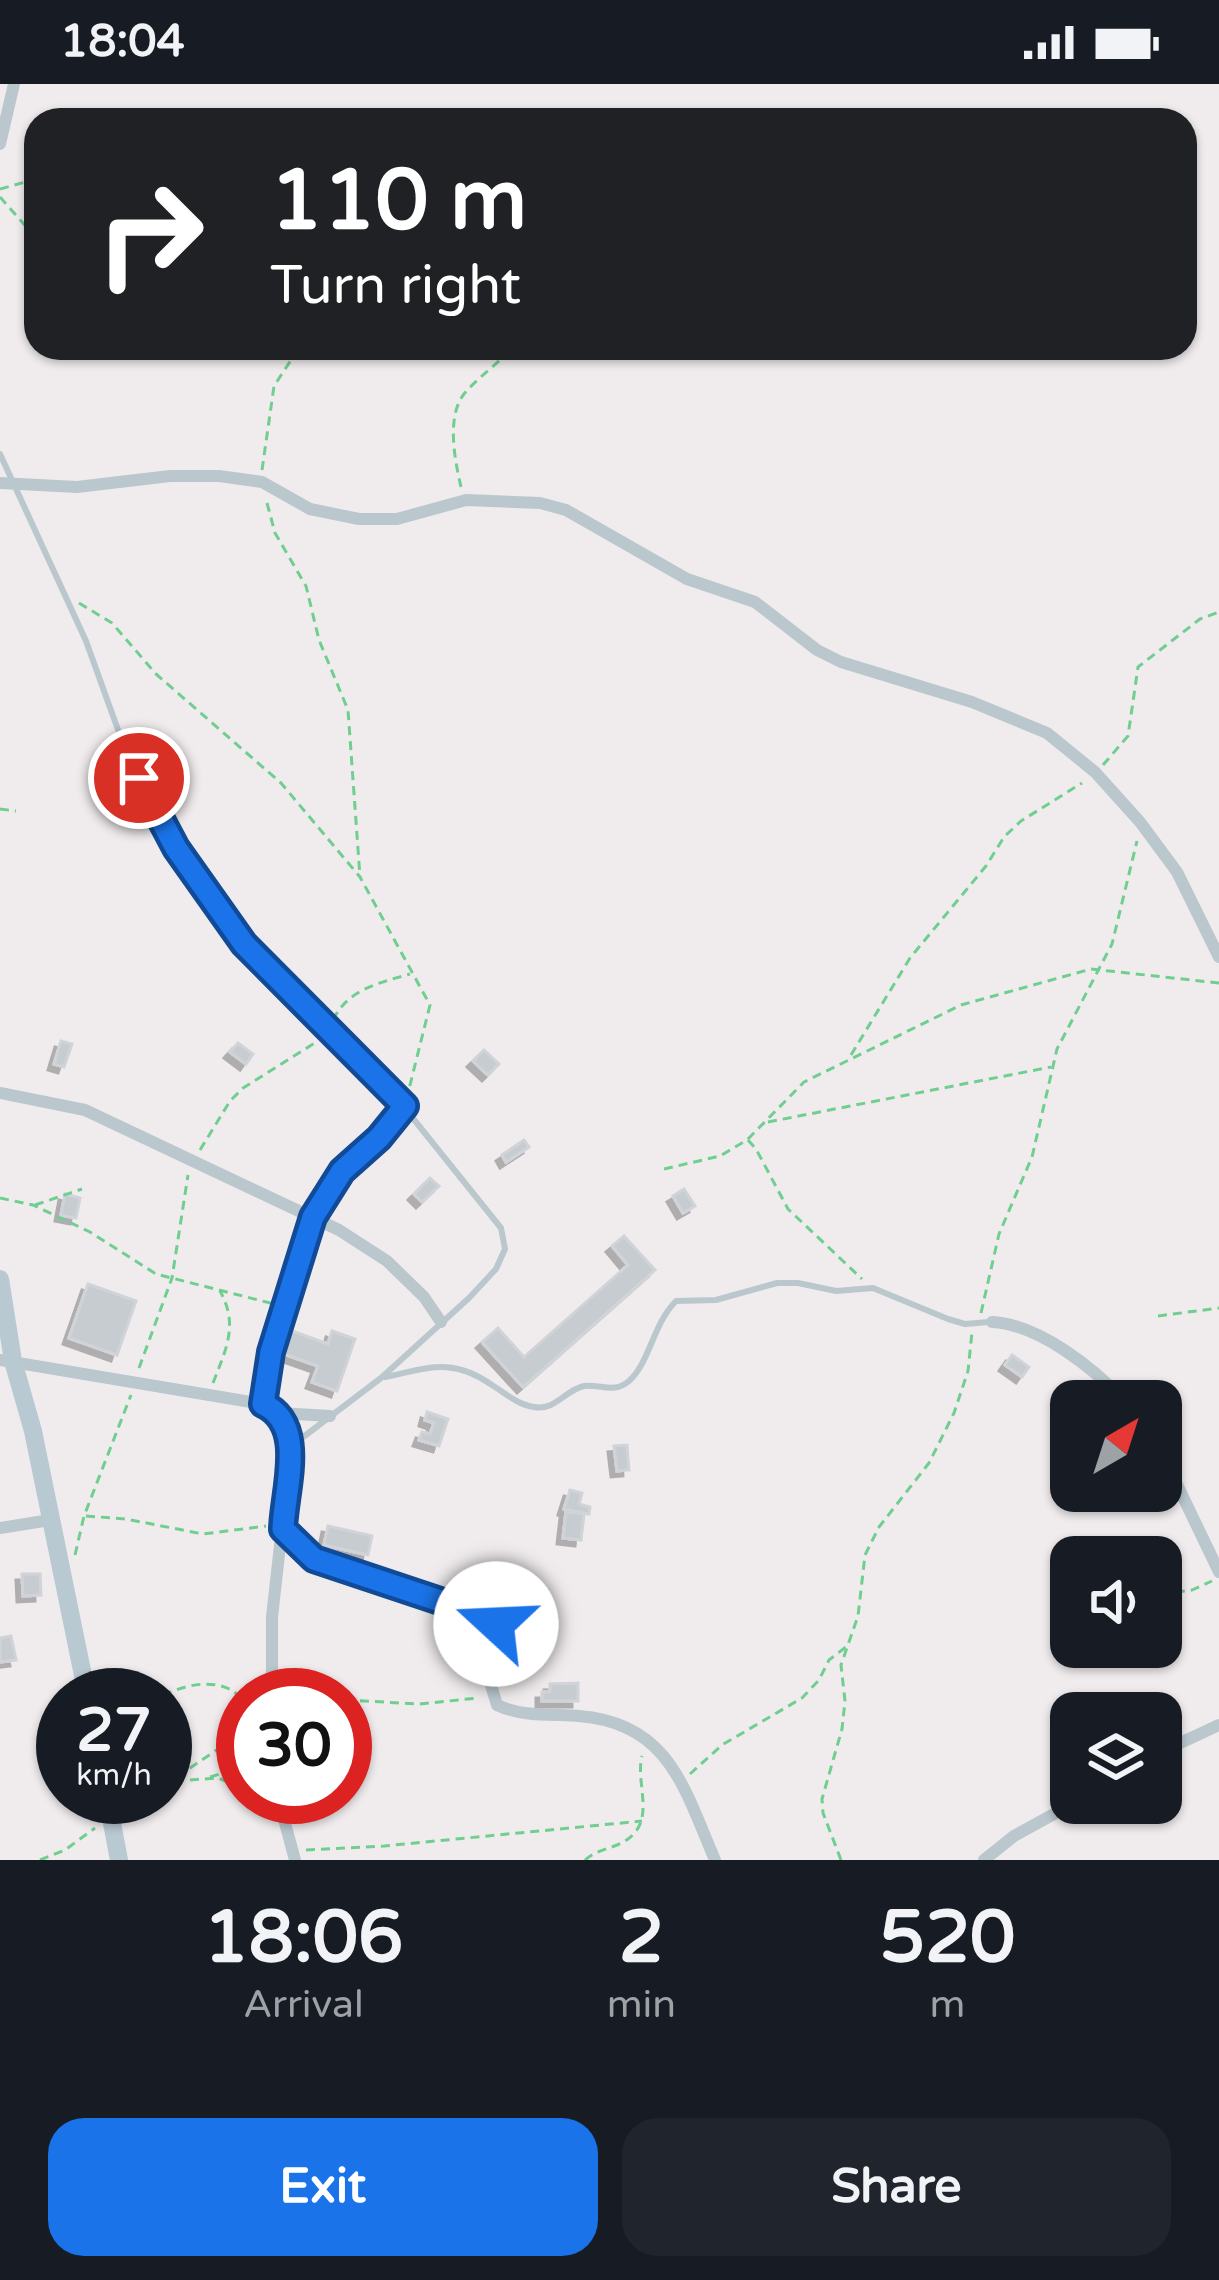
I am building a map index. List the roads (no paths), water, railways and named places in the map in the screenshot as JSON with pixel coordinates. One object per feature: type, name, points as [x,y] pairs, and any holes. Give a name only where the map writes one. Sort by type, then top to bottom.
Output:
[{"type":"main road","points":[[0,1279],[6,1361],[33,1431],[82,1668]]},
{"type":"main road","points":[[112,1824],[119,1860]]},
{"type":"street","points":[[0,144],[14,84]]},
{"type":"street","points":[[7,484],[77,487],[170,476],[219,476],[262,482],[310,509],[359,519],[397,519],[466,500],[540,503],[566,510],[687,579],[755,602],[817,650],[841,662],[1047,733],[1095,772],[1140,821],[1178,872],[1219,957]]},
{"type":"street","points":[[0,1093],[85,1110],[313,1217],[387,1261],[424,1297],[441,1322]]},
{"type":"street","points":[[263,1404],[271,1352],[313,1217],[342,1171],[379,1138],[405,1106]]},
{"type":"street","points":[[982,1323],[1017,1327],[1069,1355],[1099,1380]]},
{"type":"street","points":[[6,1361],[263,1404],[279,1412],[330,1416]]},
{"type":"street","points":[[272,1668],[272,1617],[291,1447],[279,1412]]},
{"type":"street","points":[[1182,1496],[1219,1574]]},
{"type":"street","points":[[0,1528],[50,1520]]},
{"type":"street","points":[[283,1529],[314,1559],[491,1619],[499,1629],[491,1696],[507,1709],[610,1719],[646,1737],[677,1779],[715,1860]]},
{"type":"street","points":[[1182,1743],[1219,1726]]},
{"type":"street","points":[[984,1860],[1050,1817]]},
{"type":"street","points":[[285,1824],[294,1855]]},
{"type":"lane","points":[[0,454],[7,484],[67,596],[126,752],[176,848],[244,944],[328,1034],[383,1081],[501,1228],[505,1249],[496,1269],[381,1378],[291,1447]]},
{"type":"lane","points":[[381,1378],[440,1365],[459,1367],[516,1401],[535,1408],[551,1406],[578,1388],[616,1389],[627,1384],[662,1315],[676,1300],[716,1300],[777,1283],[836,1291],[872,1288],[948,1319],[982,1323]]}]
